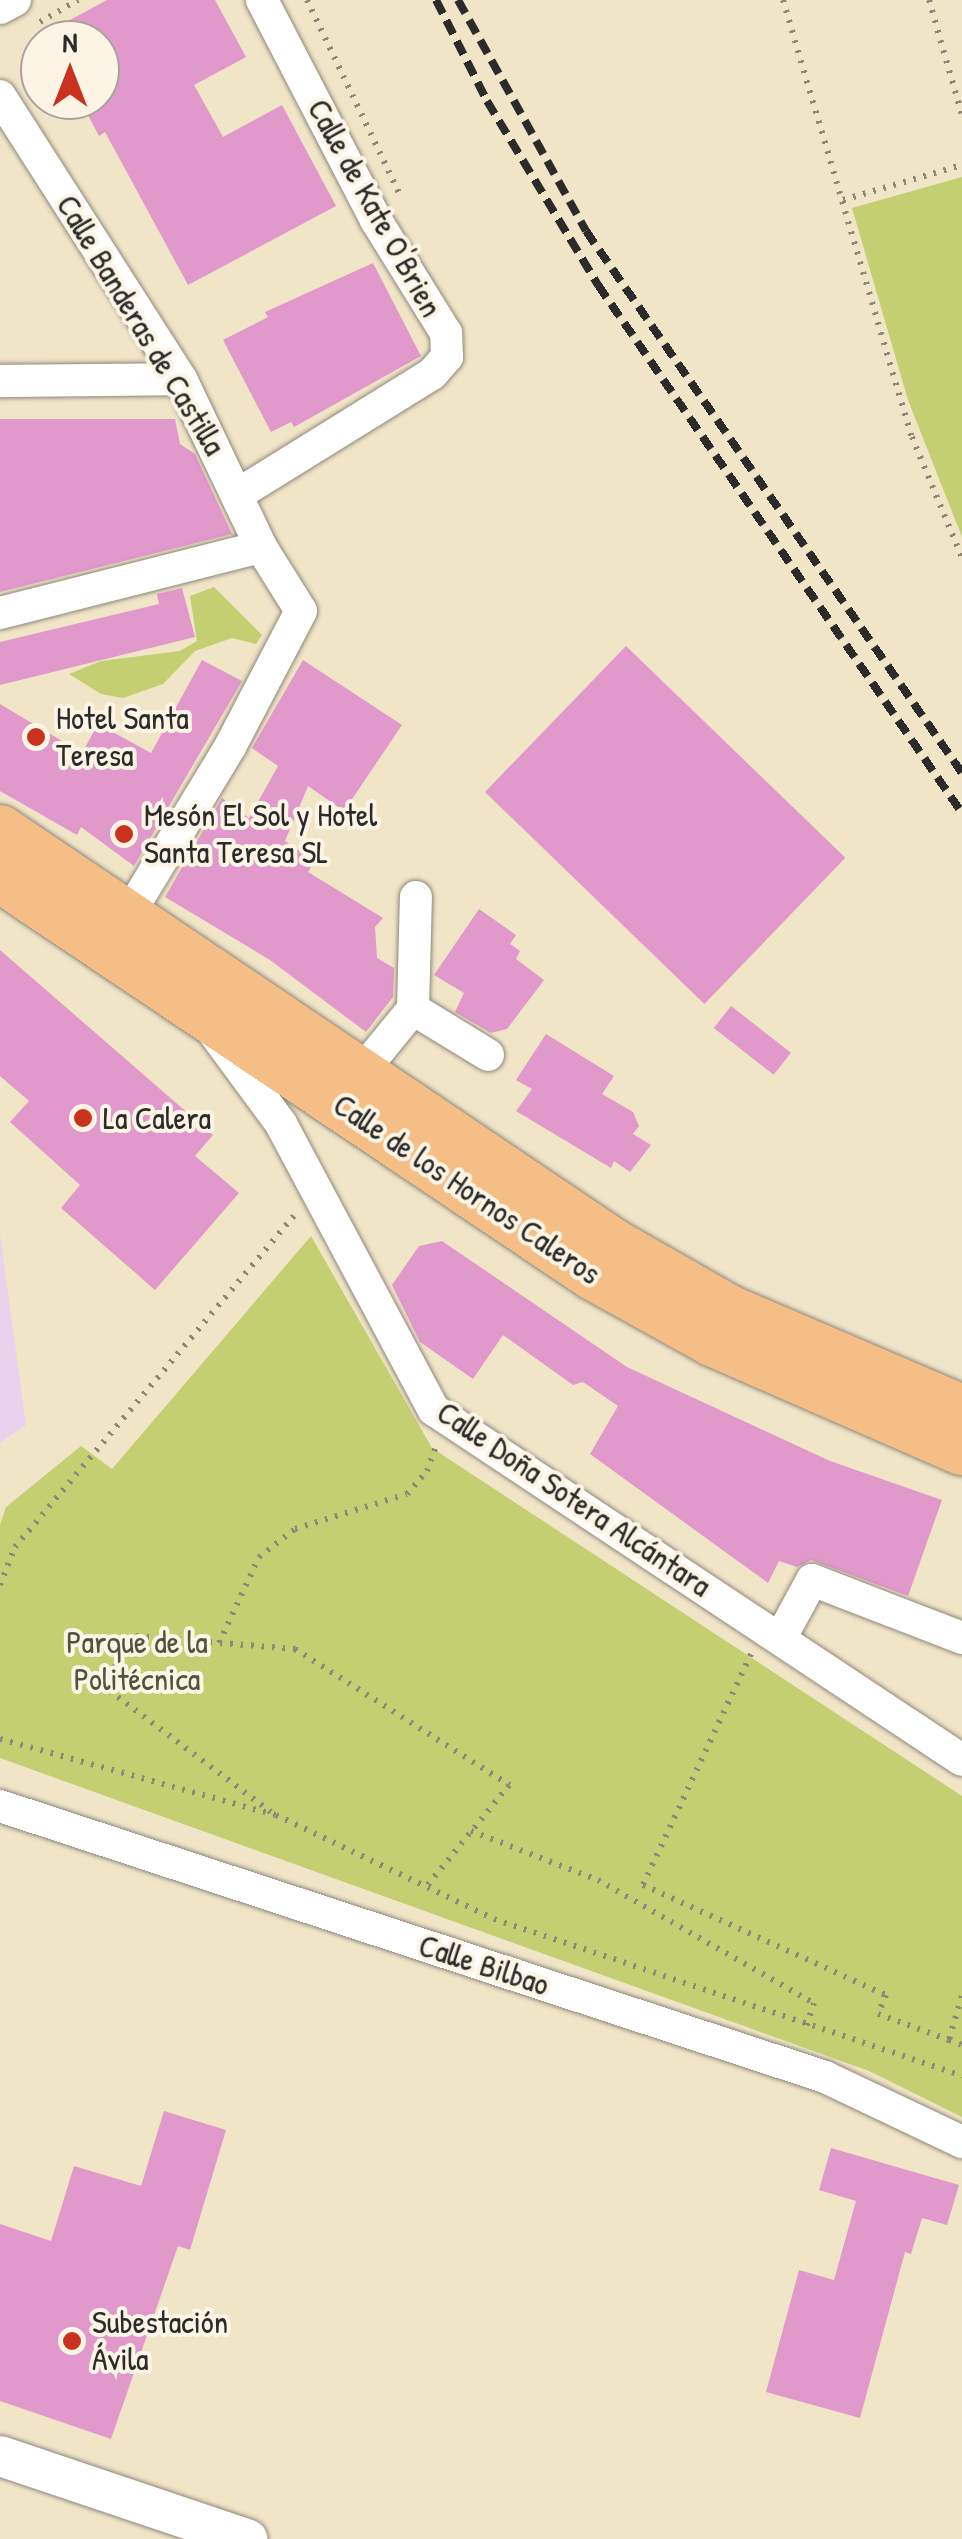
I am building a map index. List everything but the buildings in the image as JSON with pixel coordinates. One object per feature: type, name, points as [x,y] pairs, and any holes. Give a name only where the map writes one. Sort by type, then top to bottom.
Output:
[{"type":"main road","name":"Calle de los Hornos Caleros","points":[[0,830],[127,916],[318,1083],[729,1310],[962,1410]]},
{"type":"main road","name":"Calle de los Hornos Caleros","points":[[0,877],[195,1007],[318,1083],[644,1304],[730,1349],[962,1450]]},
{"type":"street","name":"Calle de Kate O'Brien","points":[[240,493],[432,374],[447,357],[446,332],[376,220],[262,0]]},
{"type":"street","points":[[0,8],[23,13]]},
{"type":"street","name":"Calle Banderas de Castilla","points":[[0,96],[181,378],[240,493],[260,547],[301,611],[230,746],[127,916]]},
{"type":"street","points":[[0,381],[181,378]]},
{"type":"street","points":[[0,613],[260,547]]},
{"type":"street","points":[[416,897],[413,1009],[488,1054]]},
{"type":"street","name":"Calle de los Hornos Caleros","points":[[318,1083],[413,1009]]},
{"type":"street","name":"Calle Doña Sotera Alcántara","points":[[318,1083],[314,1192],[434,1410],[767,1644],[962,1760]]},
{"type":"street","points":[[767,1644],[812,1580],[962,1638]]},
{"type":"street","name":"Calle Bilbao","points":[[0,1806],[826,2078],[962,2142]]},
{"type":"street","points":[[0,2456],[247,2539]]},
{"type":"path","points":[[23,13],[78,0]]},
{"type":"path","points":[[307,0],[403,191],[390,198]]},
{"type":"path","points":[[783,0],[912,438],[962,558]]},
{"type":"path","points":[[929,0],[962,115]]},
{"type":"path","points":[[844,200],[962,165]]},
{"type":"path","points":[[0,1585],[15,1547],[314,1192]]},
{"type":"path","points":[[219,1643],[259,1557],[295,1529],[407,1494],[427,1472],[436,1440]]},
{"type":"path","points":[[276,1816],[102,1685],[136,1636],[295,1649],[509,1785],[426,1887]]},
{"type":"path","points":[[767,1644],[643,1885],[886,1996],[878,2014],[962,2045]]},
{"type":"path","points":[[0,1739],[276,1816],[494,1919],[806,2028],[962,2076]]},
{"type":"path","points":[[471,1831],[598,1880],[814,2003],[806,2028]]},
{"type":"path","points":[[950,2040],[962,1996]]},
{"type":"shaded area","points":[[0,1234],[26,1425],[0,1443]]},
{"type":"green space","points":[[962,177],[962,537],[908,400],[852,208]]},
{"type":"green space","points":[[214,587],[262,635],[256,644],[232,638],[195,651],[163,684],[123,698],[101,694],[69,674],[101,661],[180,651],[197,641],[190,596]]},
{"type":"green space","name":"Parque de la Politécnica","points":[[311,1236],[432,1448],[962,1796],[962,2117],[869,2071],[0,1758],[0,1525],[6,1507],[81,1446],[112,1469]]},
{"type":"railway","points":[[436,0],[487,101],[598,285],[962,813]]},
{"type":"railway","points":[[458,0],[586,231],[962,773]]},
{"type":"place","name":"Hotel Santa Teresa","points":[[36,737]]},
{"type":"place","name":"Mesón El Sol y Hotel Santa Teresa SL","points":[[124,834]]},
{"type":"place","name":"La Calera","points":[[83,1118]]},
{"type":"place","name":"Subestación Ávila","points":[[72,2341]]}]
